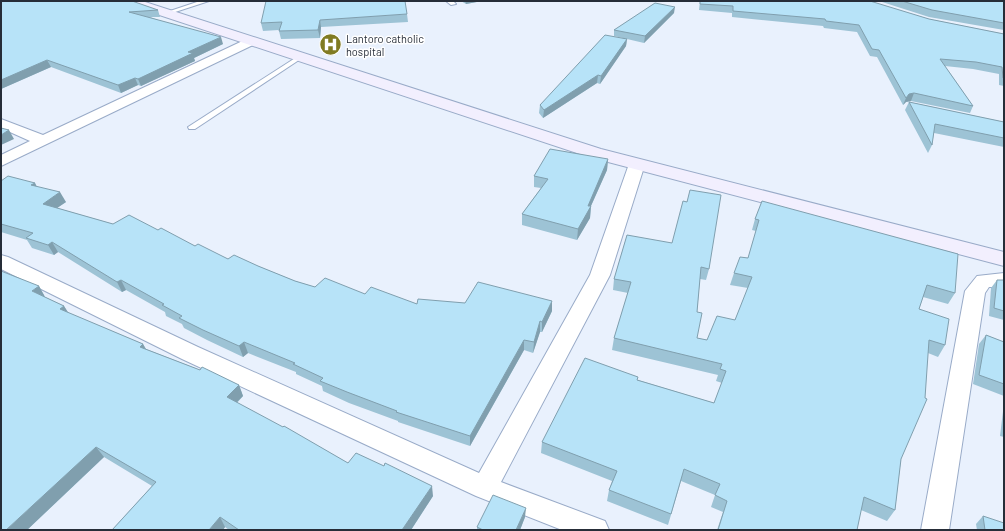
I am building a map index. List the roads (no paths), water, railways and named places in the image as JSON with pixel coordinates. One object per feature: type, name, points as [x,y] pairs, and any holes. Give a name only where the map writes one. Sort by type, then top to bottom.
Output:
[{"type":"street","points":[[130,1],[524,131],[637,164],[1004,259]]},
{"type":"street","points":[[1,161],[250,41]]},
{"type":"street","points":[[1,123],[43,140]]},
{"type":"street","points":[[485,488],[600,275],[637,164]]},
{"type":"street","points":[[1,261],[190,353],[485,488],[595,530]]},
{"type":"street","points":[[935,530],[975,291],[984,281],[1004,280]]},
{"type":"lane","points":[[167,13],[206,1]]},
{"type":"lane","points":[[192,127],[300,57]]},
{"type":"place","name":"Lantoro catholic hospital","points":[[330,44]]}]
